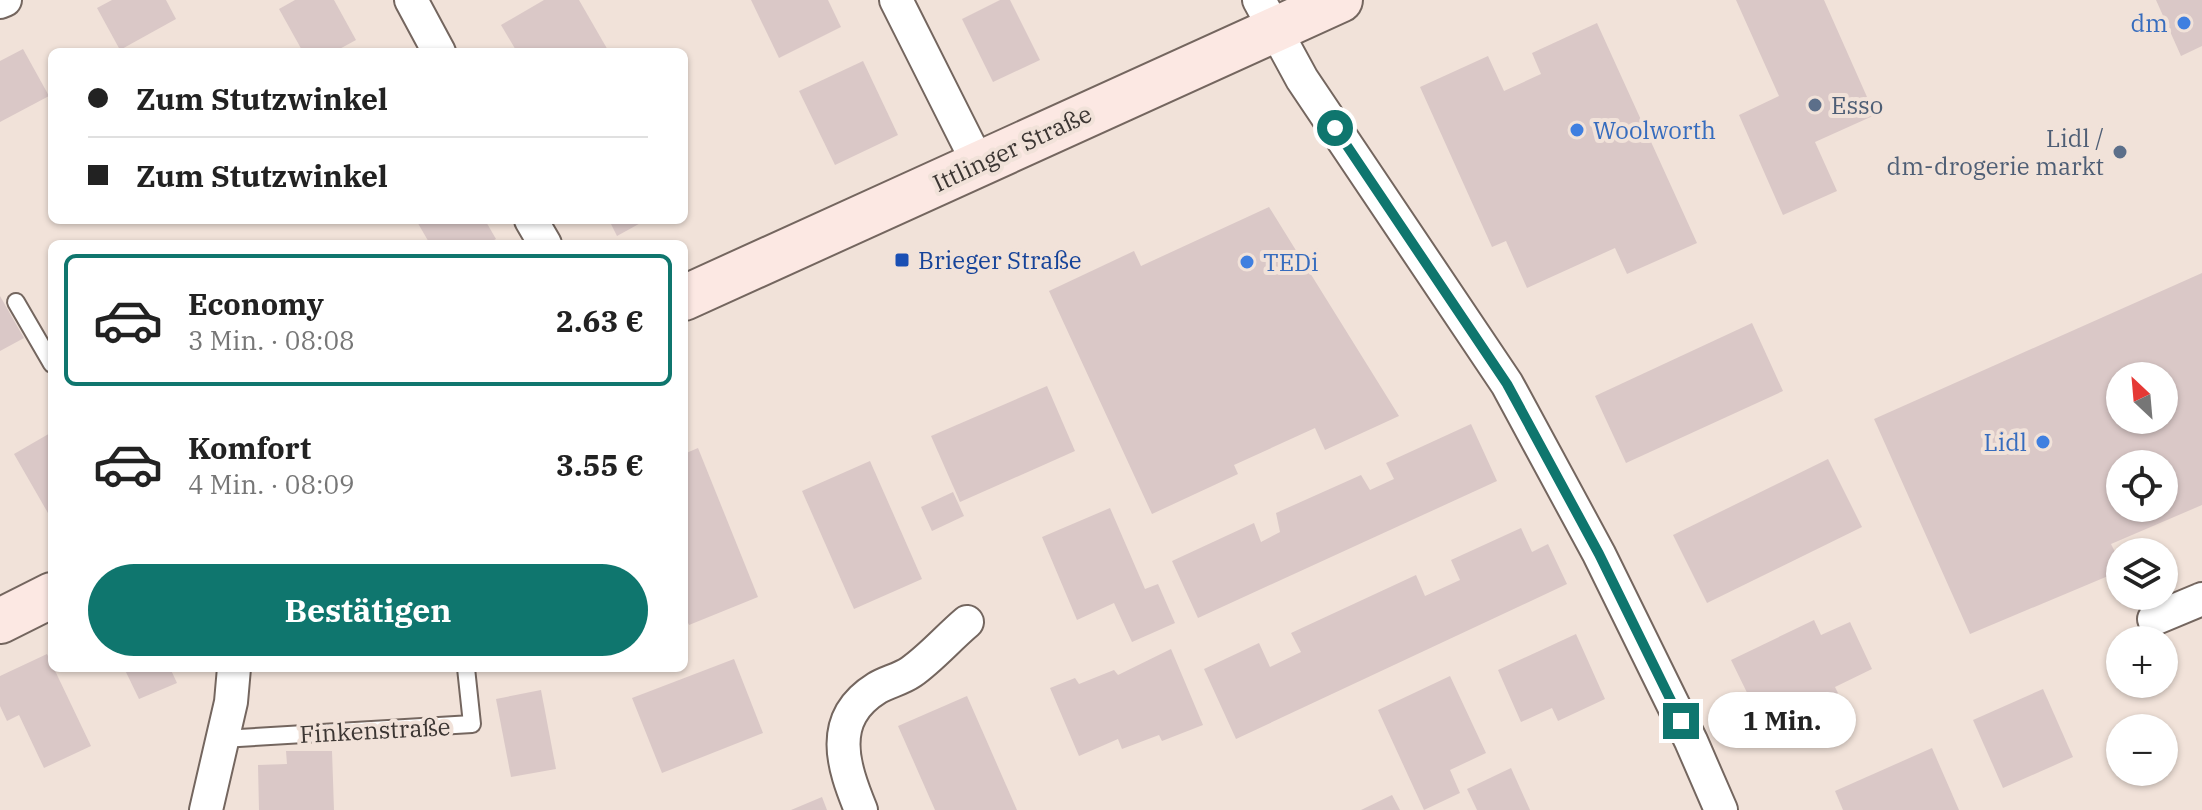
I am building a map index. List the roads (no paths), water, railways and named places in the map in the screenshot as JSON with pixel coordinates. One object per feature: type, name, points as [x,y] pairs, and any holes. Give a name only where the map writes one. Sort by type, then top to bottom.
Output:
[{"type":"street","points":[[411,0],[437,48]]},
{"type":"street","points":[[896,0],[978,163]]},
{"type":"street","name":"Ittlinger Straße","points":[[688,296],[978,163],[1266,15],[1340,0]]},
{"type":"street","points":[[1266,15],[1302,79],[1507,384],[1599,554],[1691,741],[1716,808]]},
{"type":"street","points":[[0,621],[48,597]]},
{"type":"street","points":[[2154,619],[2202,599]]},
{"type":"street","points":[[861,810],[845,773],[842,743],[852,711],[876,689],[910,673],[967,622]]},
{"type":"street","points":[[206,810],[231,702],[234,672]]},
{"type":"lane","points":[[16,302],[48,357]]},
{"type":"lane","name":"Finkenstraße","points":[[222,739],[472,724],[466,672]]},
{"type":"place","name":"dm","points":[[2184,23]]},
{"type":"place","name":"Esso","points":[[1815,105]]},
{"type":"place","name":"Woolworth","points":[[1577,130]]},
{"type":"place","name":"Lidl / dm-drogerie markt","points":[[2120,152]]},
{"type":"place","name":"Brieger Straße","points":[[902,260]]},
{"type":"place","name":"TEDi","points":[[1247,262]]},
{"type":"place","name":"Lidl","points":[[2043,442]]}]
